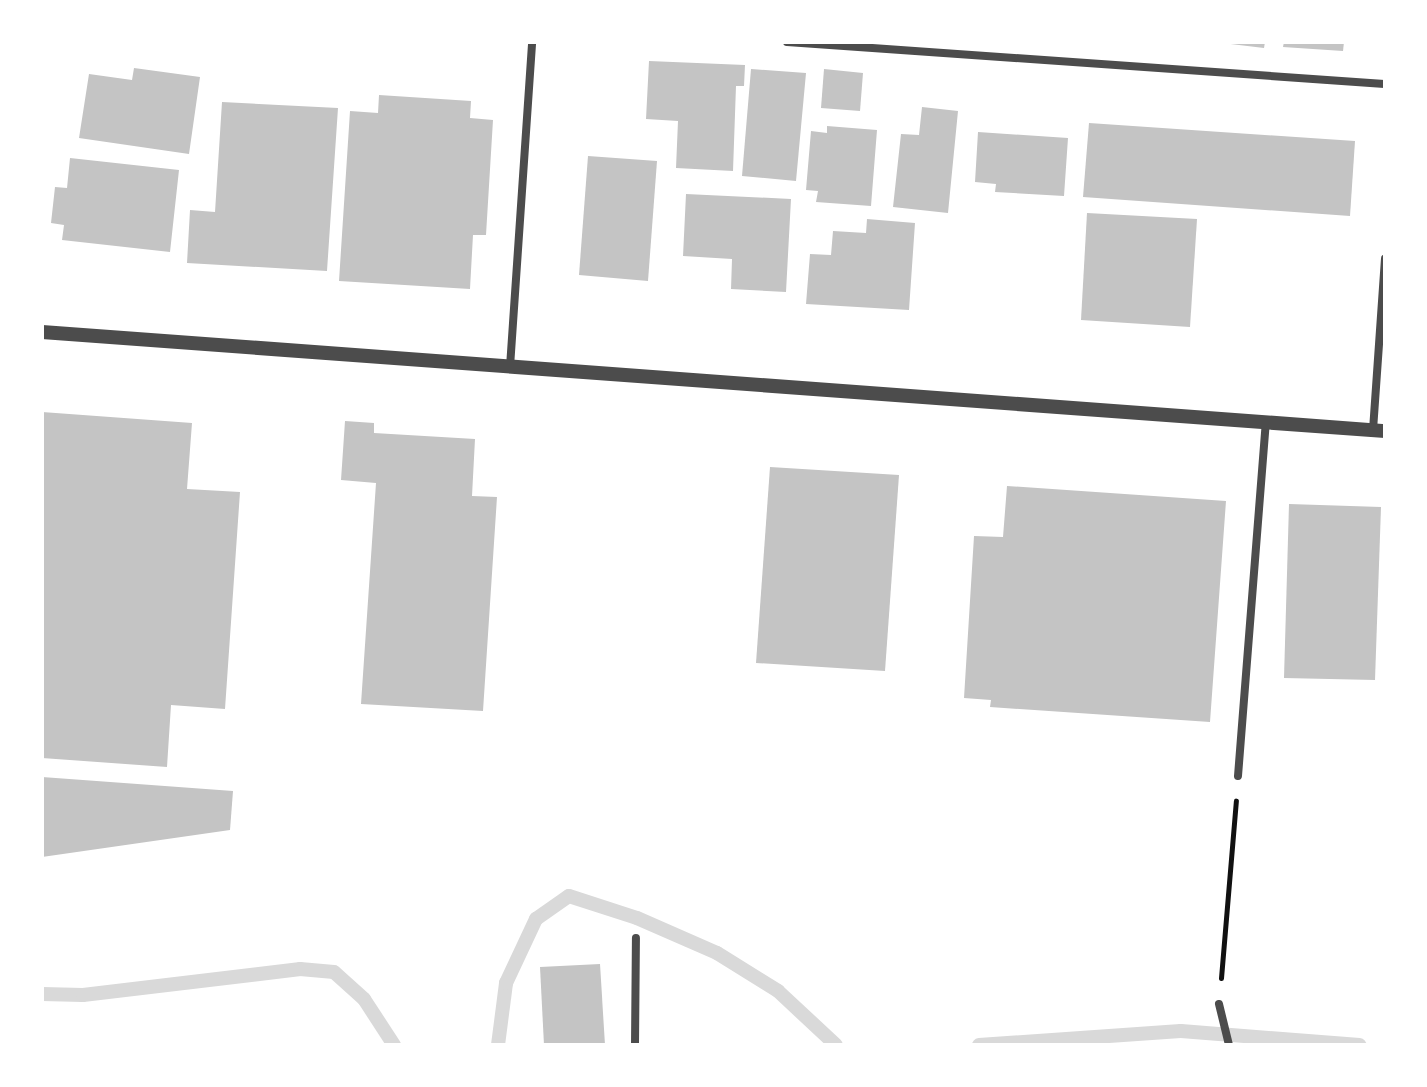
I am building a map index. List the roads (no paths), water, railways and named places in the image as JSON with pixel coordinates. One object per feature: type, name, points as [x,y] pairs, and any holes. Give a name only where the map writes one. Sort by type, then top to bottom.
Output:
[{"type":"street","points":[[510,367],[532,42]]},
{"type":"street","points":[[787,42],[1385,84]]},
{"type":"street","points":[[42,332],[1379,431],[1385,258]]},
{"type":"street","points":[[1238,776],[1266,424]]},
{"type":"street","points":[[635,1045],[636,938]]},
{"type":"street","points":[[1219,1004],[1229,1045]]},
{"type":"waterway","points":[[498,1045],[506,983],[536,919],[569,896],[637,918],[717,953],[778,991],[836,1045]]},
{"type":"waterway","points":[[42,994],[83,995],[300,969],[334,972],[364,999],[394,1045]]},
{"type":"waterway","points":[[979,1045],[1181,1031],[1359,1045]]}]
